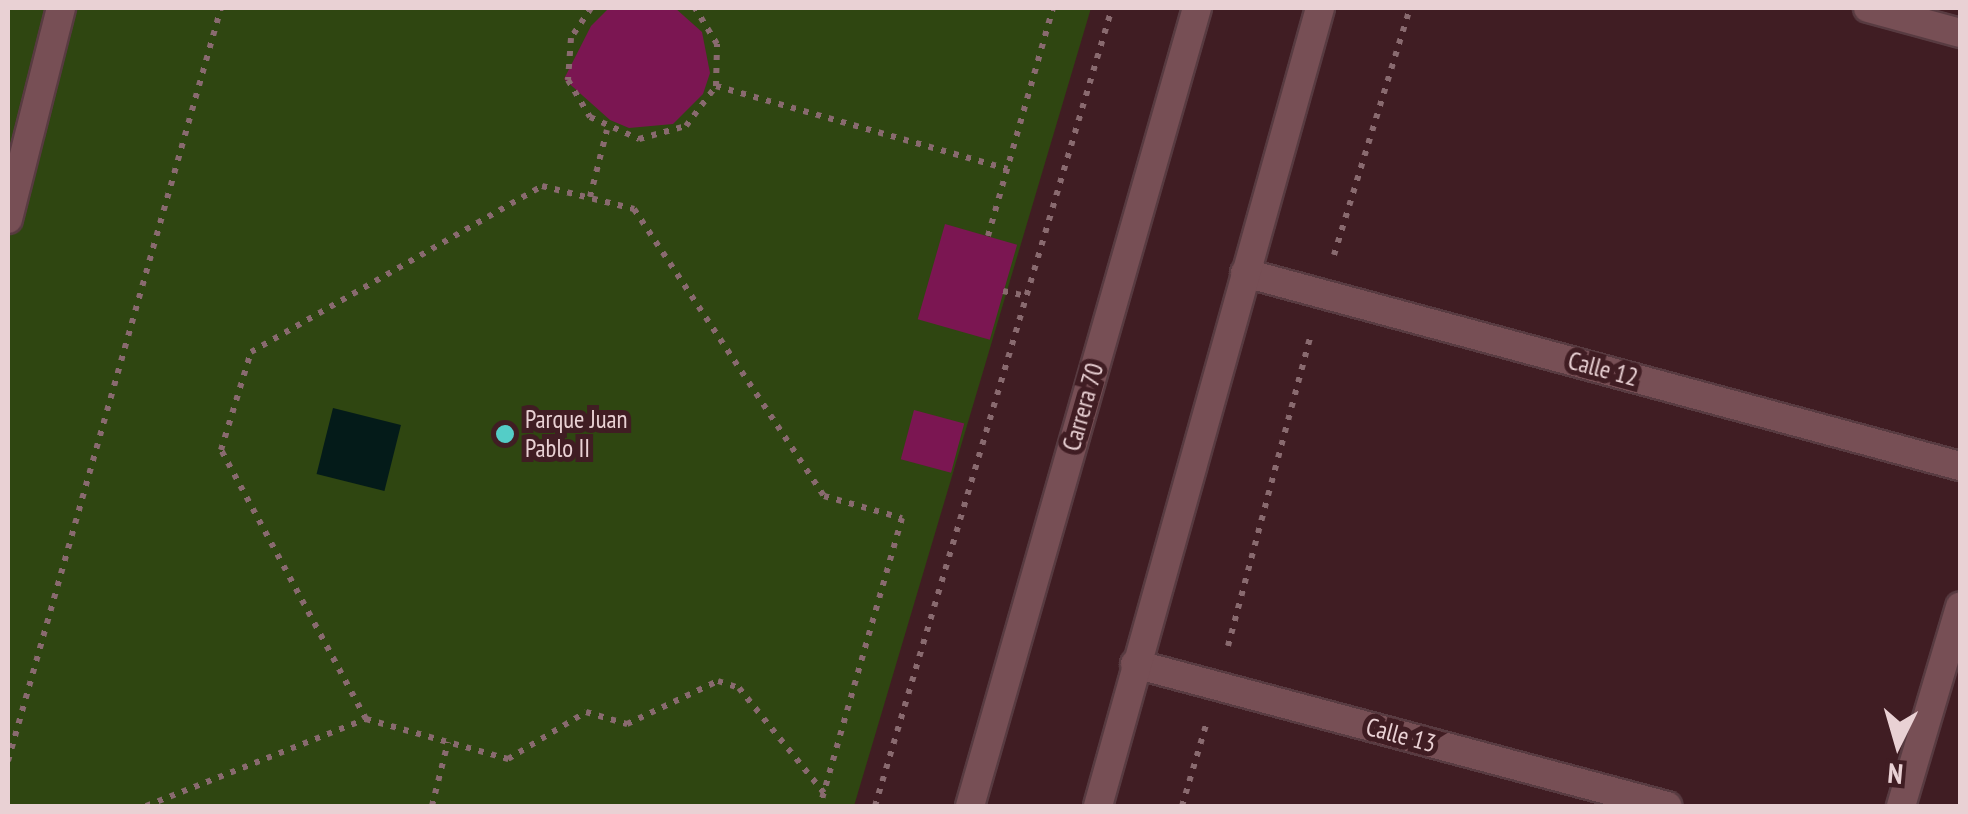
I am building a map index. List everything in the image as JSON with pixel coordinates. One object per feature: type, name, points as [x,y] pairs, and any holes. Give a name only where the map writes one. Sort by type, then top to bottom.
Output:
[{"type":"main road","points":[[8,219],[60,8]]},
{"type":"main road","name":"Carrera 70","points":[[970,806],[1197,8]]},
{"type":"main road","points":[[1098,806],[1320,8]]},
{"type":"main road","points":[[1868,8],[1960,33]]},
{"type":"main road","name":"Calle 12","points":[[1245,273],[1960,466]]},
{"type":"main road","points":[[1901,806],[1960,608]]},
{"type":"main road","name":"Calle 13","points":[[1135,664],[1667,806]]},
{"type":"path","points":[[8,761],[221,8]]},
{"type":"path","points":[[591,8],[571,38],[568,80],[576,101],[606,130],[638,139],[671,134],[699,115],[716,86],[717,44],[694,8]]},
{"type":"path","points":[[988,236],[1053,8]]},
{"type":"path","points":[[875,806],[1112,8]]},
{"type":"path","points":[[1182,806],[1322,293],[1410,8]]},
{"type":"path","points":[[716,86],[1007,169]]},
{"type":"path","points":[[590,197],[606,130]]},
{"type":"path","points":[[366,719],[222,450],[251,352],[542,186],[634,209],[824,496],[902,518],[820,806]]},
{"type":"path","points":[[1003,290],[1026,296]]},
{"type":"path","points":[[146,806],[366,719],[508,760],[586,712],[627,724],[709,684],[728,682],[824,792]]},
{"type":"path","points":[[432,806],[448,742]]},
{"type":"green space","name":"Parque Juan Pablo II","points":[[8,8],[1091,8],[854,806],[8,806]]},
{"type":"water","points":[[333,408],[401,425],[384,491],[317,474]]},
{"type":"building","points":[[609,8],[675,8],[702,32],[710,73],[703,94],[673,124],[629,128],[610,120],[564,79],[591,26]]},
{"type":"building","points":[[945,224],[1017,245],[990,340],[918,319]]},
{"type":"building","points":[[914,410],[964,423],[951,473],[901,459]]},
{"type":"place","name":"Parque Juan Pablo II","points":[[505,434]]}]
